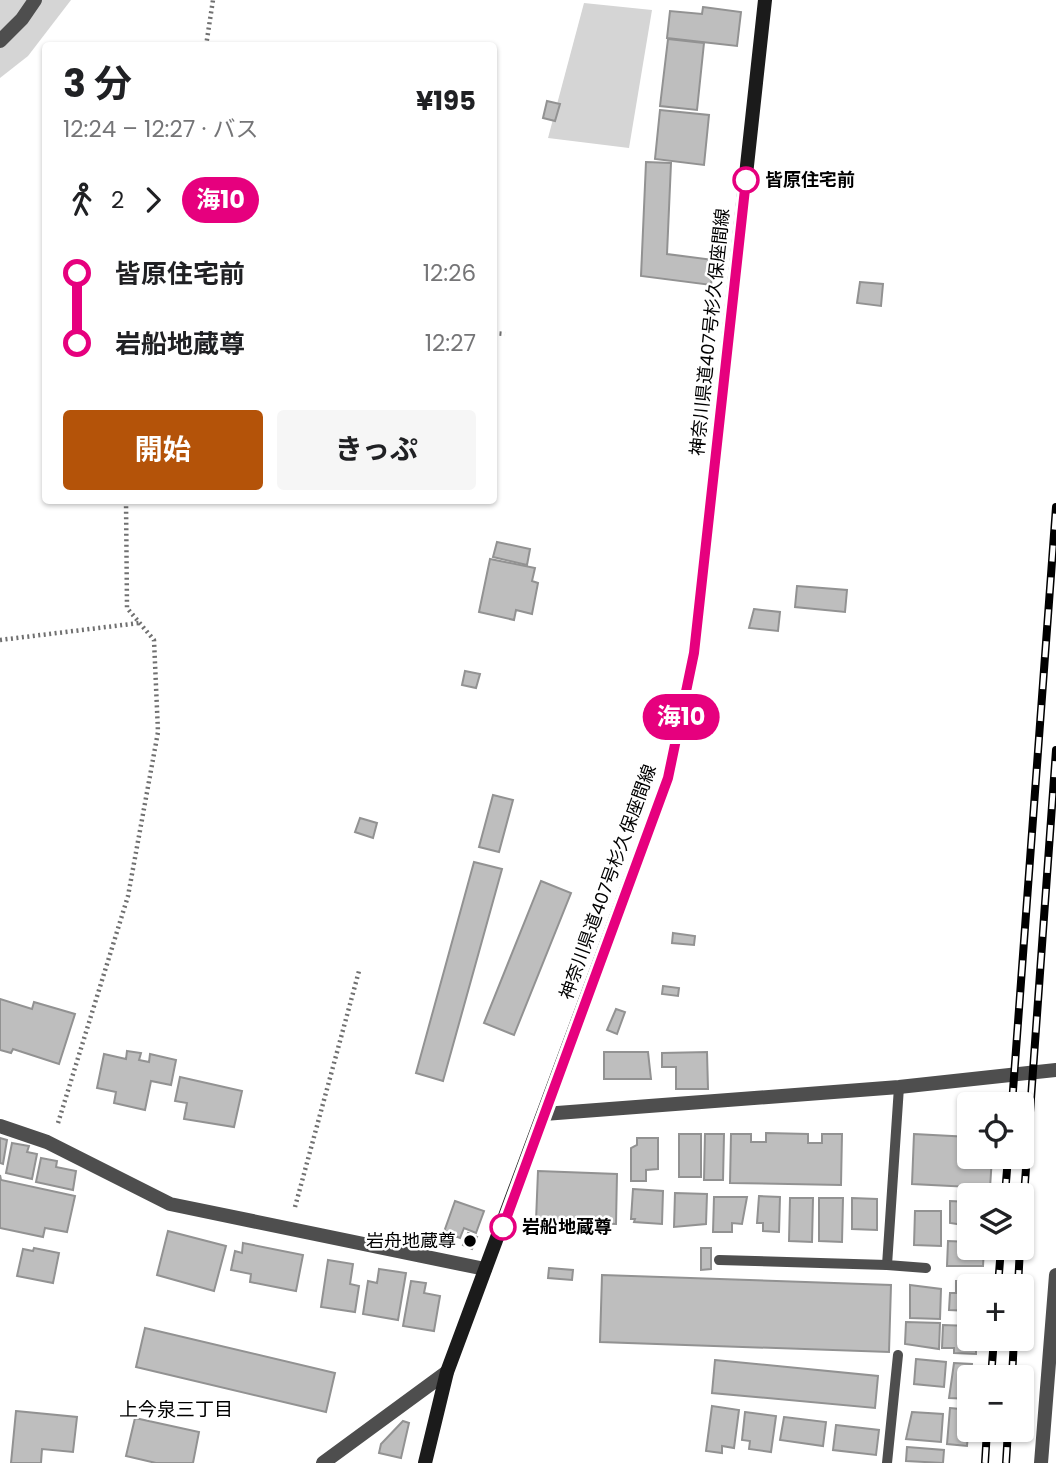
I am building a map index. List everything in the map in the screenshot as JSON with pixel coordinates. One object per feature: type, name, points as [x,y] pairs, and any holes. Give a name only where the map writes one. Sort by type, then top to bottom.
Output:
[{"type":"main road","name":"神奈川県道407号杉久保座間線","points":[[425,1463],[447,1372],[668,778],[694,653],[765,0]]},
{"type":"street","points":[[0,41],[22,19],[35,0]]},
{"type":"street","points":[[544,1114],[899,1087],[1056,1070]]},
{"type":"street","points":[[0,1126],[47,1142],[170,1204],[485,1269]]},
{"type":"street","points":[[1041,1463],[1056,1284]]},
{"type":"street","points":[[323,1463],[447,1372]]},
{"type":"lane","points":[[887,1265],[899,1087]]},
{"type":"lane","points":[[719,1260],[926,1268]]},
{"type":"lane","points":[[887,1463],[898,1356]]},
{"type":"path","points":[[207,42],[213,0]]},
{"type":"path","points":[[497,333],[505,334]]},
{"type":"path","points":[[47,1142],[58,1122],[91,1023],[128,896],[158,732],[154,640],[127,608],[126,504]]},
{"type":"path","points":[[0,640],[139,623]]},
{"type":"path","points":[[289,1228],[359,971]]},
{"type":"shaded area","points":[[0,0],[71,0],[28,56],[0,78]]},
{"type":"shaded area","points":[[584,3],[652,10],[629,148],[548,138]]},
{"type":"building","points":[[703,7],[741,12],[737,46],[667,38],[670,11],[702,14]]},
{"type":"building","points":[[668,39],[704,43],[697,110],[660,106]]},
{"type":"building","points":[[547,101],[560,104],[555,121],[543,118]]},
{"type":"building","points":[[660,110],[709,115],[704,165],[655,159]]},
{"type":"building","points":[[646,162],[671,163],[667,254],[714,260],[711,285],[641,276]]},
{"type":"building","points":[[860,282],[883,284],[881,306],[857,303]]},
{"type":"building","points":[[497,542],[530,549],[527,565],[493,557]]},
{"type":"building","points":[[490,559],[535,568],[532,581],[538,583],[532,614],[516,610],[514,620],[479,612]]},
{"type":"building","points":[[797,586],[847,590],[845,612],[795,607]]},
{"type":"building","points":[[754,609],[780,612],[778,631],[749,628]]},
{"type":"building","points":[[465,671],[480,674],[476,688],[462,685]]},
{"type":"building","points":[[493,795],[513,800],[499,852],[479,847]]},
{"type":"building","points":[[360,818],[377,823],[373,838],[355,832]]},
{"type":"building","points":[[474,862],[502,869],[443,1081],[416,1073]]},
{"type":"building","points":[[541,881],[571,893],[514,1035],[484,1023]]},
{"type":"building","points":[[673,933],[695,936],[694,945],[672,943]]},
{"type":"building","points":[[663,986],[679,988],[678,996],[662,994]]},
{"type":"building","points":[[0,999],[32,1009],[34,1002],[75,1014],[59,1064],[13,1049],[11,1053],[0,1050]]},
{"type":"building","points":[[616,1009],[625,1012],[617,1034],[607,1030]]},
{"type":"building","points":[[127,1051],[141,1053],[139,1060],[149,1062],[150,1054],[176,1060],[171,1085],[151,1081],[145,1110],[114,1103],[116,1092],[97,1088],[104,1054],[126,1059]]},
{"type":"building","points":[[604,1052],[648,1052],[651,1079],[604,1079]]},
{"type":"building","points":[[707,1052],[708,1089],[676,1089],[676,1067],[662,1067],[662,1053]]},
{"type":"building","points":[[180,1077],[242,1091],[234,1127],[184,1119],[187,1103],[175,1101]]},
{"type":"building","points":[[766,1133],[808,1134],[808,1143],[822,1143],[822,1134],[842,1134],[841,1185],[730,1183],[731,1134],[751,1134],[751,1142],[766,1142]]},
{"type":"building","points":[[679,1134],[701,1134],[701,1177],[679,1177]]},
{"type":"building","points":[[705,1134],[724,1134],[723,1180],[704,1180]]},
{"type":"building","points":[[914,1134],[957,1136],[957,1169],[991,1169],[990,1183],[957,1183],[957,1186],[912,1184]]},
{"type":"building","points":[[0,1138],[7,1140],[3,1164],[0,1163]]},
{"type":"building","points":[[637,1138],[658,1138],[658,1169],[646,1170],[646,1181],[631,1181],[631,1148],[637,1145]]},
{"type":"building","points":[[12,1143],[29,1146],[27,1152],[37,1154],[32,1179],[6,1173]]},
{"type":"building","points":[[41,1158],[57,1161],[56,1167],[76,1171],[73,1190],[36,1182]]},
{"type":"building","points":[[538,1171],[617,1174],[616,1224],[536,1221]]},
{"type":"building","points":[[0,1175],[1,1180],[75,1196],[67,1232],[45,1228],[43,1237],[0,1228]]},
{"type":"building","points":[[633,1189],[663,1191],[662,1224],[634,1222],[635,1219],[631,1219]]},
{"type":"building","points":[[675,1193],[707,1194],[706,1224],[674,1227]]},
{"type":"building","points":[[759,1196],[780,1197],[779,1232],[763,1231],[763,1223],[757,1223]]},
{"type":"building","points":[[714,1197],[747,1197],[742,1224],[732,1223],[732,1232],[713,1232]]},
{"type":"building","points":[[790,1198],[813,1198],[812,1242],[789,1241]]},
{"type":"building","points":[[819,1198],[843,1198],[842,1242],[819,1241]]},
{"type":"building","points":[[852,1198],[877,1199],[877,1230],[852,1229]]},
{"type":"building","points":[[455,1201],[484,1211],[476,1233],[464,1228],[460,1238],[444,1232]]},
{"type":"building","points":[[950,1201],[957,1201],[957,1224],[950,1223]]},
{"type":"building","points":[[915,1211],[941,1211],[941,1246],[914,1245]]},
{"type":"building","points":[[168,1231],[226,1246],[214,1291],[157,1275]]},
{"type":"building","name":"岩舟地蔵尊","points":[[468,1233],[477,1237],[472,1249],[463,1245]]},
{"type":"building","points":[[948,1241],[957,1241],[957,1260],[983,1260],[983,1266],[947,1266]]},
{"type":"building","points":[[243,1243],[303,1255],[296,1291],[250,1282],[251,1274],[231,1270],[235,1251],[242,1253]]},
{"type":"building","points":[[34,1248],[59,1253],[53,1283],[17,1276],[23,1249],[33,1251]]},
{"type":"building","points":[[701,1248],[711,1248],[711,1269],[701,1270]]},
{"type":"building","points":[[328,1260],[353,1264],[350,1284],[359,1286],[355,1312],[321,1307]]},
{"type":"building","points":[[549,1268],[573,1270],[572,1280],[548,1278]]},
{"type":"building","points":[[379,1269],[406,1273],[398,1320],[363,1314],[368,1281],[377,1283]]},
{"type":"building","points":[[602,1275],[891,1285],[889,1352],[600,1342]]},
{"type":"building","points":[[411,1281],[426,1283],[424,1293],[440,1296],[434,1331],[403,1326]]},
{"type":"building","points":[[957,1281],[957,1310],[949,1310],[950,1293],[956,1293]]},
{"type":"building","points":[[910,1285],[941,1289],[940,1319],[910,1318]]},
{"type":"building","points":[[906,1322],[940,1323],[939,1349],[905,1344]]},
{"type":"building","points":[[943,1325],[957,1326],[957,1351],[976,1351],[976,1354],[954,1353],[954,1348],[942,1348]]},
{"type":"building","points":[[145,1328],[335,1373],[326,1412],[136,1367]]},
{"type":"building","points":[[916,1359],[946,1362],[944,1387],[914,1384]]},
{"type":"building","points":[[715,1360],[878,1376],[875,1408],[712,1393]]},
{"type":"building","points":[[954,1363],[972,1364],[957,1365],[957,1398],[949,1398]]},
{"type":"building","points":[[712,1406],[739,1410],[734,1448],[722,1446],[722,1453],[706,1451]]},
{"type":"building","points":[[950,1408],[957,1409],[957,1442],[967,1442],[967,1446],[947,1444]]},
{"type":"building","points":[[16,1411],[77,1417],[73,1452],[42,1449],[41,1463],[11,1463]]},
{"type":"building","points":[[745,1412],[776,1416],[771,1452],[749,1449],[750,1441],[742,1440]]},
{"type":"building","points":[[912,1412],[943,1414],[941,1442],[906,1439]]},
{"type":"building","points":[[784,1417],[826,1422],[823,1446],[780,1440]]},
{"type":"building","points":[[135,1418],[199,1432],[193,1463],[156,1463],[126,1456]]},
{"type":"building","points":[[403,1421],[409,1423],[401,1458],[379,1453],[381,1444]]},
{"type":"building","points":[[836,1425],[879,1430],[876,1455],[833,1450]]},
{"type":"building","points":[[907,1447],[944,1450],[943,1463],[906,1461]]},
{"type":"railway","points":[[1013,1092],[1056,507]]},
{"type":"railway","points":[[1025,1183],[1056,750]]},
{"type":"railway","points":[[1006,1183],[1007,1169]]},
{"type":"railway","points":[[999,1274],[1000,1260]]},
{"type":"railway","points":[[1019,1260],[1019,1274]]},
{"type":"railway","points":[[992,1365],[993,1351]]},
{"type":"railway","points":[[1013,1351],[1013,1365]]},
{"type":"railway","points":[[985,1463],[986,1442]]},
{"type":"railway","points":[[1006,1463],[1007,1442]]},
{"type":"bus line","name":"海10","points":[[503,1227],[668,778],[694,653],[746,180]]},
{"type":"place","name":"皆原住宅前","points":[[746,180]]},
{"type":"place","name":"岩船地蔵尊","points":[[503,1227]]},
{"type":"place","name":"岩舟地蔵尊","points":[[470,1241]]},
{"type":"district","name":"上今泉三丁目","points":[[176,1409]]}]
